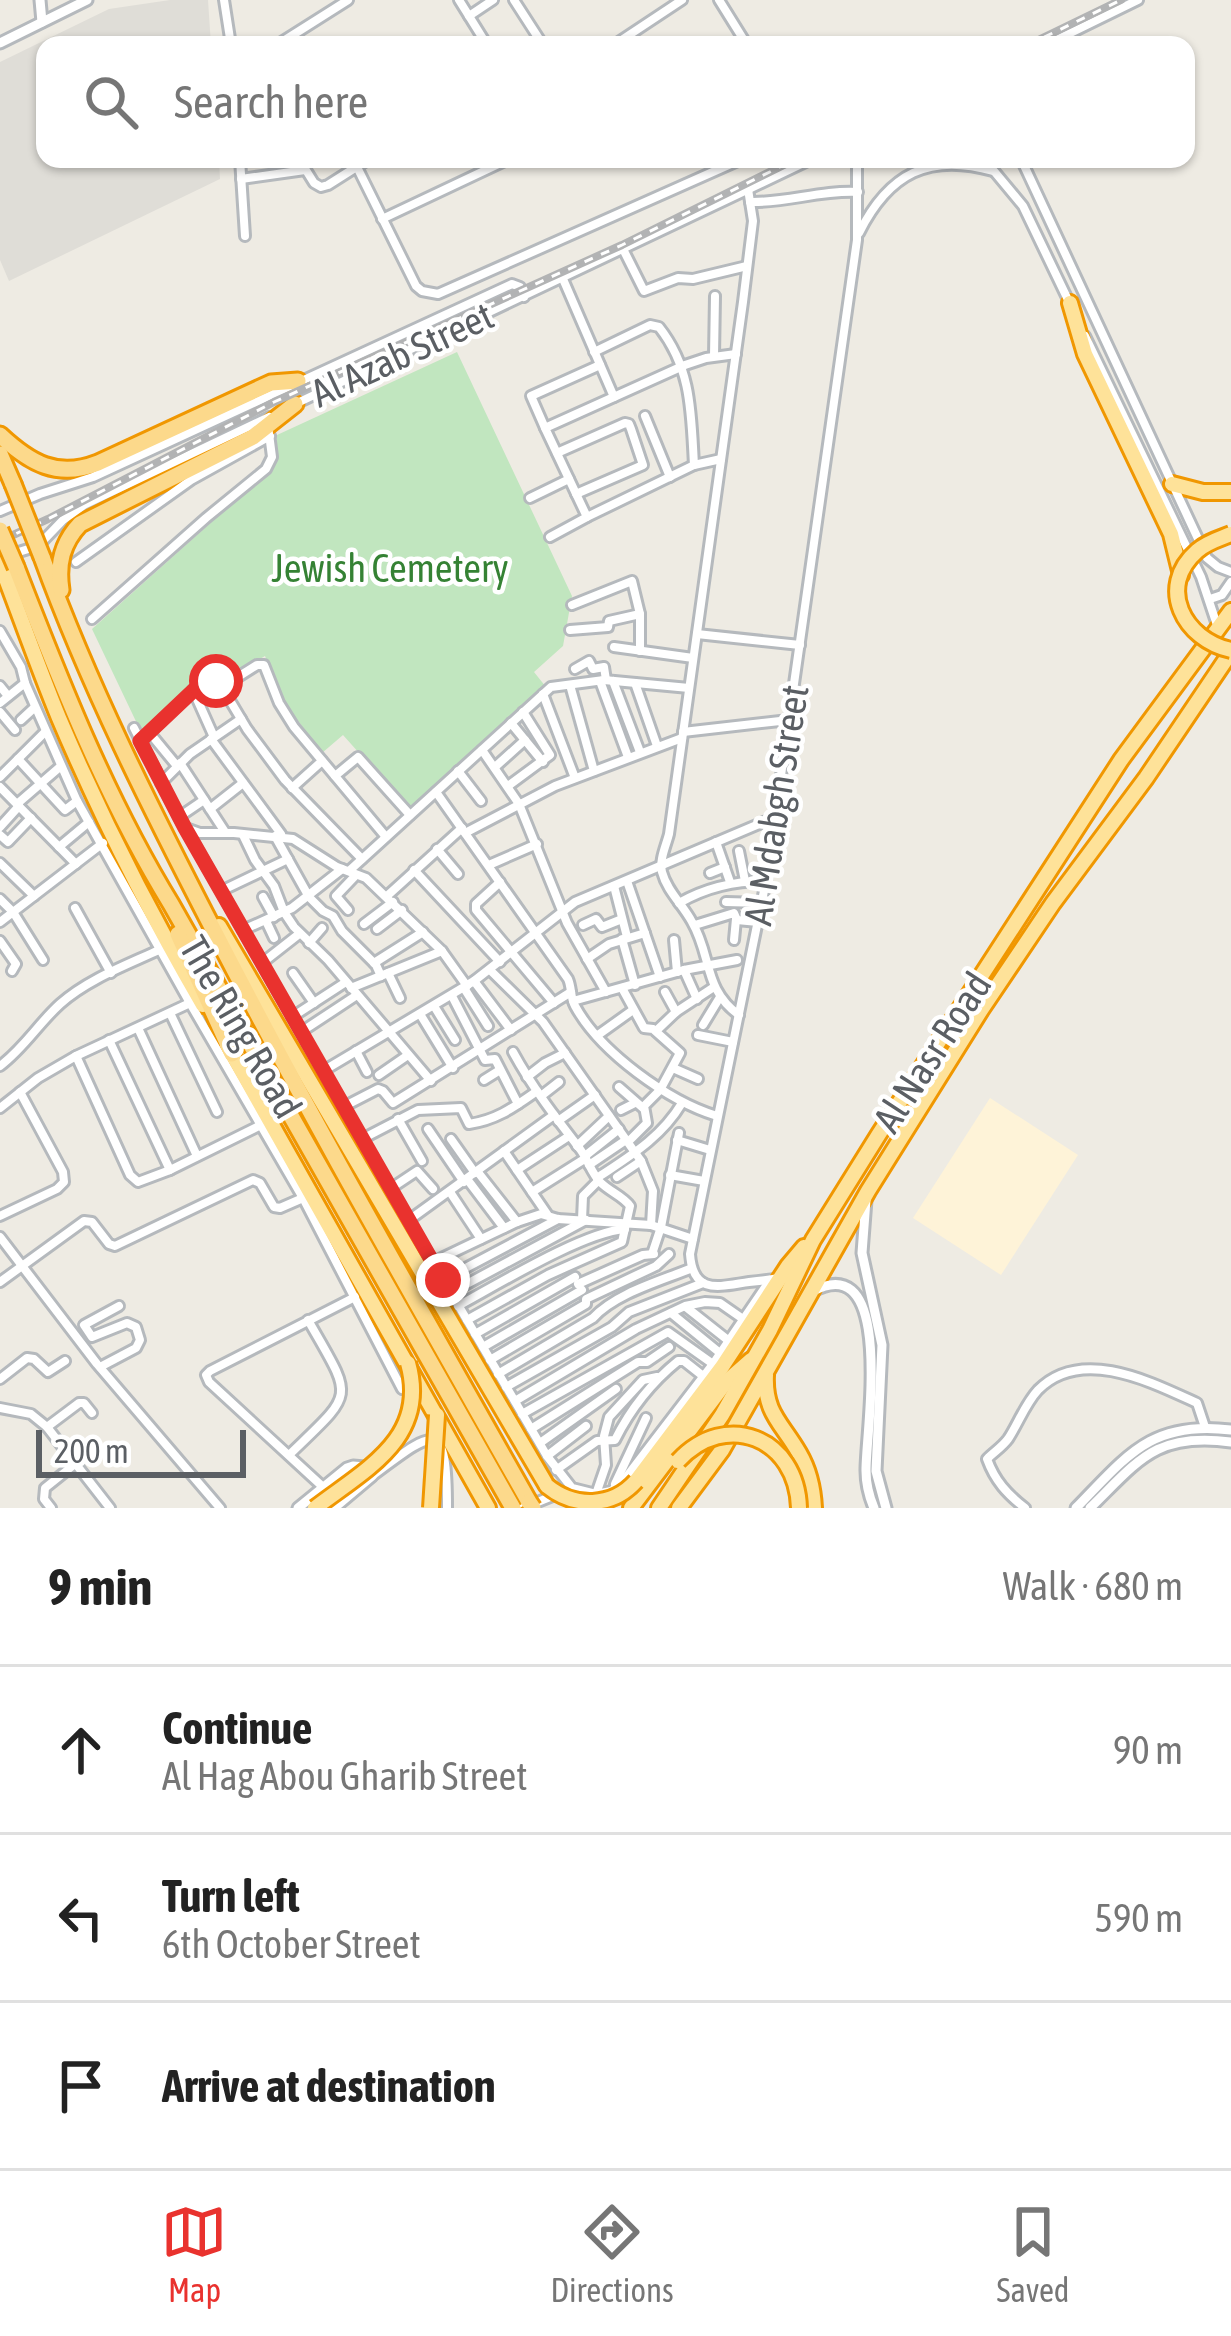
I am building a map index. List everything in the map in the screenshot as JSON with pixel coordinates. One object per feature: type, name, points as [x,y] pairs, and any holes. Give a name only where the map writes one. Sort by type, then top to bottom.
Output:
[{"type":"highway","points":[[1070,303],[1081,344],[1171,534],[1181,574],[1178,597],[1187,624],[1207,643],[1231,651]]},
{"type":"highway","points":[[0,435],[38,465],[75,470],[272,382],[298,381]]},
{"type":"highway","points":[[68,628],[59,569],[67,540],[80,524],[268,427],[296,404]]},
{"type":"highway","name":"The Ring Road","points":[[0,454],[122,751],[283,1064],[524,1507]]},
{"type":"highway","points":[[1172,484],[1203,492],[1231,492]]},
{"type":"highway","name":"The Ring Road","points":[[0,530],[5,565],[138,850],[524,1507]]},
{"type":"highway","points":[[1181,574],[1198,550],[1231,534]]},
{"type":"highway","points":[[5,565],[68,738],[124,861],[488,1508]]},
{"type":"highway","points":[[1,595],[20,615]]},
{"type":"highway","name":"Al Nasr Road","points":[[685,1503],[722,1450],[812,1240],[1121,760],[1231,610]]},
{"type":"highway","name":"Al Nasr Road","points":[[658,1508],[809,1295],[981,1010],[1147,778],[1231,651]]},
{"type":"highway","points":[[1121,760],[1138,763],[1147,778]]},
{"type":"highway","points":[[165,836],[562,1508]]},
{"type":"highway","points":[[138,850],[232,1054]]},
{"type":"highway","points":[[547,1486],[566,1498],[590,1502],[613,1499],[632,1487],[722,1367],[776,1279],[812,1240]]},
{"type":"highway","points":[[632,1508],[725,1382],[761,1362],[770,1408],[804,1461],[814,1508]]},
{"type":"highway","points":[[315,1508],[396,1442],[412,1399],[408,1363]]},
{"type":"highway","points":[[431,1508],[437,1415]]},
{"type":"highway","points":[[642,1508],[678,1461],[697,1445],[717,1436],[739,1435],[774,1448],[785,1460],[796,1484],[799,1508]]},
{"type":"street","points":[[40,0],[42,22]]},
{"type":"street","points":[[58,0],[65,11]]},
{"type":"street","points":[[0,43],[87,0]]},
{"type":"street","points":[[224,0],[230,36]]},
{"type":"street","points":[[291,36],[348,0]]},
{"type":"street","points":[[459,0],[481,36]]},
{"type":"street","points":[[469,16],[493,0]]},
{"type":"street","points":[[514,0],[537,36]]},
{"type":"street","points":[[628,36],[682,0]]},
{"type":"street","points":[[719,0],[741,36]]},
{"type":"street","points":[[1066,36],[1138,0]]},
{"type":"street","points":[[240,168],[245,236]]},
{"type":"street","points":[[241,179],[305,170],[317,186],[324,187],[355,168]]},
{"type":"street","points":[[357,168],[416,286],[437,294],[722,168]]},
{"type":"street","points":[[479,168],[481,172]]},
{"type":"street","points":[[382,219],[490,168]]},
{"type":"street","name":"Al Azab Street","points":[[296,404],[793,168]]},
{"type":"street","name":"Al Mdabgh Street","points":[[692,1268],[704,1181],[766,880],[856,240],[857,168]]},
{"type":"street","name":"Al Mdabgh Street","points":[[856,240],[878,204],[923,168]]},
{"type":"street","name":"Al Mdabgh Street","points":[[977,168],[997,172]]},
{"type":"street","points":[[993,168],[1023,206],[1210,599],[1218,629]]},
{"type":"street","points":[[1025,168],[1207,558],[1231,572]]},
{"type":"street","points":[[740,1015],[714,987],[694,925],[661,866],[748,266],[753,221],[748,189]]},
{"type":"street","points":[[750,202],[830,190],[858,192]]},
{"type":"street","points":[[623,249],[644,290],[678,278],[748,266]]},
{"type":"street","points":[[562,279],[614,397]]},
{"type":"street","points":[[0,511],[93,477],[512,284],[524,296]]},
{"type":"street","points":[[714,356],[715,296]]},
{"type":"street","points":[[594,352],[655,325],[674,347],[691,401],[694,465]]},
{"type":"street","points":[[545,428],[680,367],[736,354]]},
{"type":"street","points":[[587,517],[531,397],[600,364]]},
{"type":"street","points":[[645,416],[670,477]]},
{"type":"street","points":[[557,453],[629,424],[644,465],[576,494]]},
{"type":"street","points":[[76,562],[268,427],[272,457],[266,469],[92,619]]},
{"type":"street","name":"Al Azab Street","points":[[5,565],[38,546],[84,505],[268,427]]},
{"type":"street","points":[[550,538],[694,465],[721,459]]},
{"type":"street","points":[[530,498],[569,479]]},
{"type":"street","points":[[572,605],[631,581],[640,614],[640,651]]},
{"type":"street","points":[[1210,599],[1222,595],[1231,582]]},
{"type":"street","points":[[570,629],[608,627],[609,621],[640,614]]},
{"type":"street","points":[[0,631],[22,670],[77,801],[303,1198],[403,1389]]},
{"type":"street","points":[[697,634],[800,645]]},
{"type":"street","points":[[614,647],[693,658]]},
{"type":"street","points":[[574,669],[589,661],[594,670],[604,667],[628,757]]},
{"type":"street","points":[[222,687],[262,663],[284,712],[386,837]]},
{"type":"street","points":[[140,741],[194,690],[213,680],[292,788],[362,860]]},
{"type":"street","points":[[243,930],[284,912],[349,872],[557,684],[606,681],[688,688]]},
{"type":"street","points":[[606,681],[640,752]]},
{"type":"street","points":[[0,686],[4,699],[26,683]]},
{"type":"street","points":[[635,683],[657,746]]},
{"type":"street","points":[[569,685],[594,771]]},
{"type":"street","points":[[194,690],[212,738],[279,836],[309,897],[333,916],[400,998]]},
{"type":"street","points":[[543,694],[575,778]]},
{"type":"street","points":[[21,720],[35,707]]},
{"type":"street","points":[[0,712],[15,730]]},
{"type":"street","points":[[508,786],[550,751],[523,712]]},
{"type":"street","points":[[160,783],[178,764],[241,719]]},
{"type":"street","points":[[364,924],[437,849],[519,804],[682,735],[789,720]]},
{"type":"street","points":[[511,723],[546,759]]},
{"type":"street","points":[[134,728],[160,783],[390,1189],[547,1456],[572,1488],[596,1494],[611,1491],[628,1478],[776,1279]]},
{"type":"street","points":[[0,777],[46,732]]},
{"type":"street","points":[[149,732],[178,764],[225,833]]},
{"type":"street","points":[[495,767],[525,740]]},
{"type":"street","points":[[482,749],[519,804],[562,911],[606,992]]},
{"type":"street","points":[[334,776],[358,757],[410,815]]},
{"type":"street","points":[[18,759],[65,810],[77,801]]},
{"type":"street","points":[[292,788],[322,761]]},
{"type":"street","points":[[31,818],[9,842],[0,831],[18,805],[61,766]]},
{"type":"street","points":[[458,771],[481,801]]},
{"type":"street","points":[[179,817],[243,783]]},
{"type":"street","points":[[0,787],[76,864]]},
{"type":"street","points":[[436,792],[568,979],[572,997],[598,1034],[621,1060],[660,1090],[717,1116]]},
{"type":"street","points":[[323,1071],[468,985],[585,896],[775,817]]},
{"type":"street","points":[[59,848],[89,822]]},
{"type":"street","points":[[185,828],[200,833],[279,836],[300,842],[349,872],[390,899],[442,950],[468,985],[488,1026]]},
{"type":"street","points":[[242,833],[297,932],[431,1082]]},
{"type":"street","points":[[716,842],[730,882]]},
{"type":"street","points":[[0,922],[103,844]]},
{"type":"street","points":[[488,866],[536,844]]},
{"type":"street","points":[[437,849],[458,874]]},
{"type":"street","points":[[739,851],[745,881]]},
{"type":"street","points":[[221,892],[288,859]]},
{"type":"street","points":[[0,863],[34,896]]},
{"type":"street","points":[[710,873],[725,867]]},
{"type":"street","points":[[414,870],[500,962]]},
{"type":"street","points":[[348,910],[336,896],[349,872]]},
{"type":"street","points":[[679,903],[730,882],[766,880]]},
{"type":"street","points":[[627,881],[660,977]]},
{"type":"street","points":[[500,882],[475,908],[554,1003]]},
{"type":"street","points":[[614,886],[635,985]]},
{"type":"street","points":[[263,897],[274,938]]},
{"type":"street","points":[[0,899],[44,960]]},
{"type":"street","points":[[726,902],[762,902]]},
{"type":"street","points":[[75,908],[111,973]]},
{"type":"street","points":[[377,929],[402,910]]},
{"type":"street","points":[[694,925],[734,913],[734,940]]},
{"type":"street","points":[[583,925],[596,920],[602,927],[622,919]]},
{"type":"street","points":[[736,919],[758,922]]},
{"type":"street","points":[[262,963],[305,920]]},
{"type":"street","points":[[309,943],[322,928]]},
{"type":"street","points":[[374,963],[424,932]]},
{"type":"street","points":[[587,958],[624,938],[645,933]]},
{"type":"street","points":[[674,940],[681,971],[697,999]]},
{"type":"street","points":[[0,941],[16,964],[12,971]]},
{"type":"street","points":[[0,1066],[19,1052],[61,1003],[161,949]]},
{"type":"street","points":[[292,1017],[314,1003],[442,950]]},
{"type":"street","points":[[392,1103],[554,1003],[737,960]]},
{"type":"street","points":[[490,970],[537,1014],[638,1157],[653,1191],[656,1226]]},
{"type":"street","points":[[293,973],[314,1003]]},
{"type":"street","points":[[468,985],[491,1000],[511,1030]]},
{"type":"street","points":[[656,1031],[714,987]]},
{"type":"street","points":[[301,1032],[351,988]]},
{"type":"street","points":[[621,1110],[639,1106],[660,1090],[680,1052],[656,1031],[644,1028],[622,988]]},
{"type":"street","points":[[676,1012],[668,996],[680,994]]},
{"type":"street","points":[[452,995],[485,1061],[494,1058],[518,1104]]},
{"type":"street","points":[[720,997],[700,1030],[733,1042]]},
{"type":"street","points":[[0,1108],[76,1056],[190,1003]]},
{"type":"street","points":[[434,1006],[455,1040]]},
{"type":"street","points":[[598,1034],[633,1010]]},
{"type":"street","points":[[170,1012],[217,1112]]},
{"type":"street","points":[[420,1014],[453,1068]]},
{"type":"street","points":[[138,1028],[197,1156]]},
{"type":"street","points":[[109,1040],[170,1170]]},
{"type":"street","points":[[356,1051],[368,1072]]},
{"type":"street","points":[[466,1320],[620,1243],[630,1205],[598,1179],[514,1052]]},
{"type":"street","points":[[527,1077],[565,1052]]},
{"type":"street","points":[[379,1075],[408,1055]]},
{"type":"street","points":[[76,1056],[134,1180],[142,1182],[170,1170],[261,1125]]},
{"type":"street","points":[[673,1068],[698,1079]]},
{"type":"street","points":[[484,1080],[500,1070]]},
{"type":"street","points":[[362,1139],[422,1109],[458,1107],[472,1124],[499,1117],[559,1082]]},
{"type":"street","points":[[532,1192],[627,1141],[648,1122],[620,1087]]},
{"type":"street","points":[[343,1107],[383,1090],[422,1161]]},
{"type":"street","points":[[0,1216],[61,1186],[65,1177],[20,1092]]},
{"type":"street","points":[[409,1220],[504,1150],[595,1096]]},
{"type":"street","points":[[617,1177],[682,1103]]},
{"type":"street","points":[[577,1146],[609,1116]]},
{"type":"street","points":[[428,1129],[518,1222]]},
{"type":"street","points":[[586,1160],[619,1129]]},
{"type":"street","points":[[517,1170],[569,1136]]},
{"type":"street","points":[[652,1254],[678,1137],[710,1150]]},
{"type":"street","points":[[451,1139],[504,1228]]},
{"type":"street","points":[[504,1150],[547,1214],[558,1219],[656,1226],[693,1239]]},
{"type":"street","points":[[584,1220],[583,1196],[598,1179],[638,1157]]},
{"type":"street","points":[[390,1189],[417,1171],[434,1189]]},
{"type":"street","points":[[670,1175],[704,1181]]},
{"type":"street","points":[[0,1282],[84,1221],[92,1222],[107,1243],[115,1246],[249,1181],[260,1183],[277,1208],[303,1198]]},
{"type":"street","points":[[868,1191],[855,1279],[871,1346],[866,1469],[874,1508]]},
{"type":"street","points":[[451,1192],[481,1238]]},
{"type":"street","points":[[630,1205],[652,1211]]},
{"type":"street","points":[[433,1262],[518,1222],[547,1214]]},
{"type":"street","points":[[443,1280],[558,1219]]},
{"type":"street","points":[[451,1293],[584,1220]]},
{"type":"street","points":[[458,1306],[625,1226]]},
{"type":"street","points":[[0,1237],[100,1367],[220,1508]]},
{"type":"street","points":[[475,1334],[580,1288],[656,1266],[666,1257],[643,1255],[580,1288],[482,1347]]},
{"type":"street","points":[[490,1360],[586,1304],[568,1265]]},
{"type":"street","points":[[498,1374],[619,1300],[692,1268],[703,1283],[719,1288],[776,1279]]},
{"type":"street","points":[[809,1295],[855,1279]]},
{"type":"street","points":[[855,1279],[883,1345],[876,1472],[886,1508]]},
{"type":"street","points":[[506,1387],[611,1327],[628,1312],[703,1283]]},
{"type":"street","points":[[323,1487],[206,1375],[355,1297]]},
{"type":"street","points":[[514,1401],[636,1329],[685,1306],[721,1303],[743,1319]]},
{"type":"street","points":[[100,1367],[136,1348],[140,1340],[136,1327],[127,1323],[92,1337],[83,1325],[119,1306]]},
{"type":"street","points":[[685,1306],[729,1341]]},
{"type":"street","points":[[670,1312],[720,1353]]},
{"type":"street","points":[[289,1455],[336,1410],[343,1394],[339,1375],[308,1320]]},
{"type":"street","points":[[522,1414],[669,1331],[712,1364]]},
{"type":"street","points":[[531,1429],[669,1347]]},
{"type":"street","points":[[0,1379],[27,1358],[48,1372],[65,1360]]},
{"type":"street","points":[[556,1470],[594,1443],[616,1439],[659,1377],[680,1360],[704,1376]]},
{"type":"street","points":[[1025,1508],[993,1475],[987,1459],[1005,1443],[1036,1392],[1052,1379],[1091,1367],[1108,1369],[1197,1403],[1205,1427]]},
{"type":"street","points":[[596,1494],[606,1465],[608,1420],[641,1381],[659,1377]]},
{"type":"street","points":[[540,1443],[616,1389]]},
{"type":"street","points":[[47,1427],[79,1402],[92,1413]]},
{"type":"street","points":[[0,1408],[31,1414],[47,1427],[110,1508]]},
{"type":"street","points":[[611,1491],[646,1418]]},
{"type":"street","points":[[547,1456],[586,1426]]},
{"type":"street","points":[[1076,1508],[1149,1441],[1176,1430],[1231,1430]]},
{"type":"street","points":[[334,1508],[425,1439],[442,1446],[447,1463],[447,1508]]},
{"type":"street","points":[[1090,1508],[1154,1450],[1192,1439],[1231,1442]]},
{"type":"street","points":[[51,1508],[44,1499],[45,1488],[75,1464]]},
{"type":"street","points":[[298,1508],[353,1466],[364,1467],[373,1477]]},
{"type":"street","points":[[524,1507],[572,1488]]},
{"type":"shaded area","points":[[208,0],[210,36],[53,36],[109,9]]},
{"type":"shaded area","points":[[36,44],[36,168],[219,168],[220,179],[9,281],[0,260],[0,62]]},
{"type":"shaded area","points":[[990,1098],[1078,1155],[1001,1275],[913,1218]]},
{"type":"green space","name":"Jewish Cemetery","points":[[457,352],[572,596],[563,646],[534,672],[546,687],[410,810],[343,735],[322,753],[283,701],[265,656],[223,681],[216,675],[193,688],[142,734],[92,629],[273,467],[277,435]]},
{"type":"railway","points":[[1047,36],[1121,0]]},
{"type":"railway","points":[[0,541],[274,402],[622,245],[778,168]]},
{"type":"route","points":[[216,681],[196,688],[140,741],[443,1280]]}]
